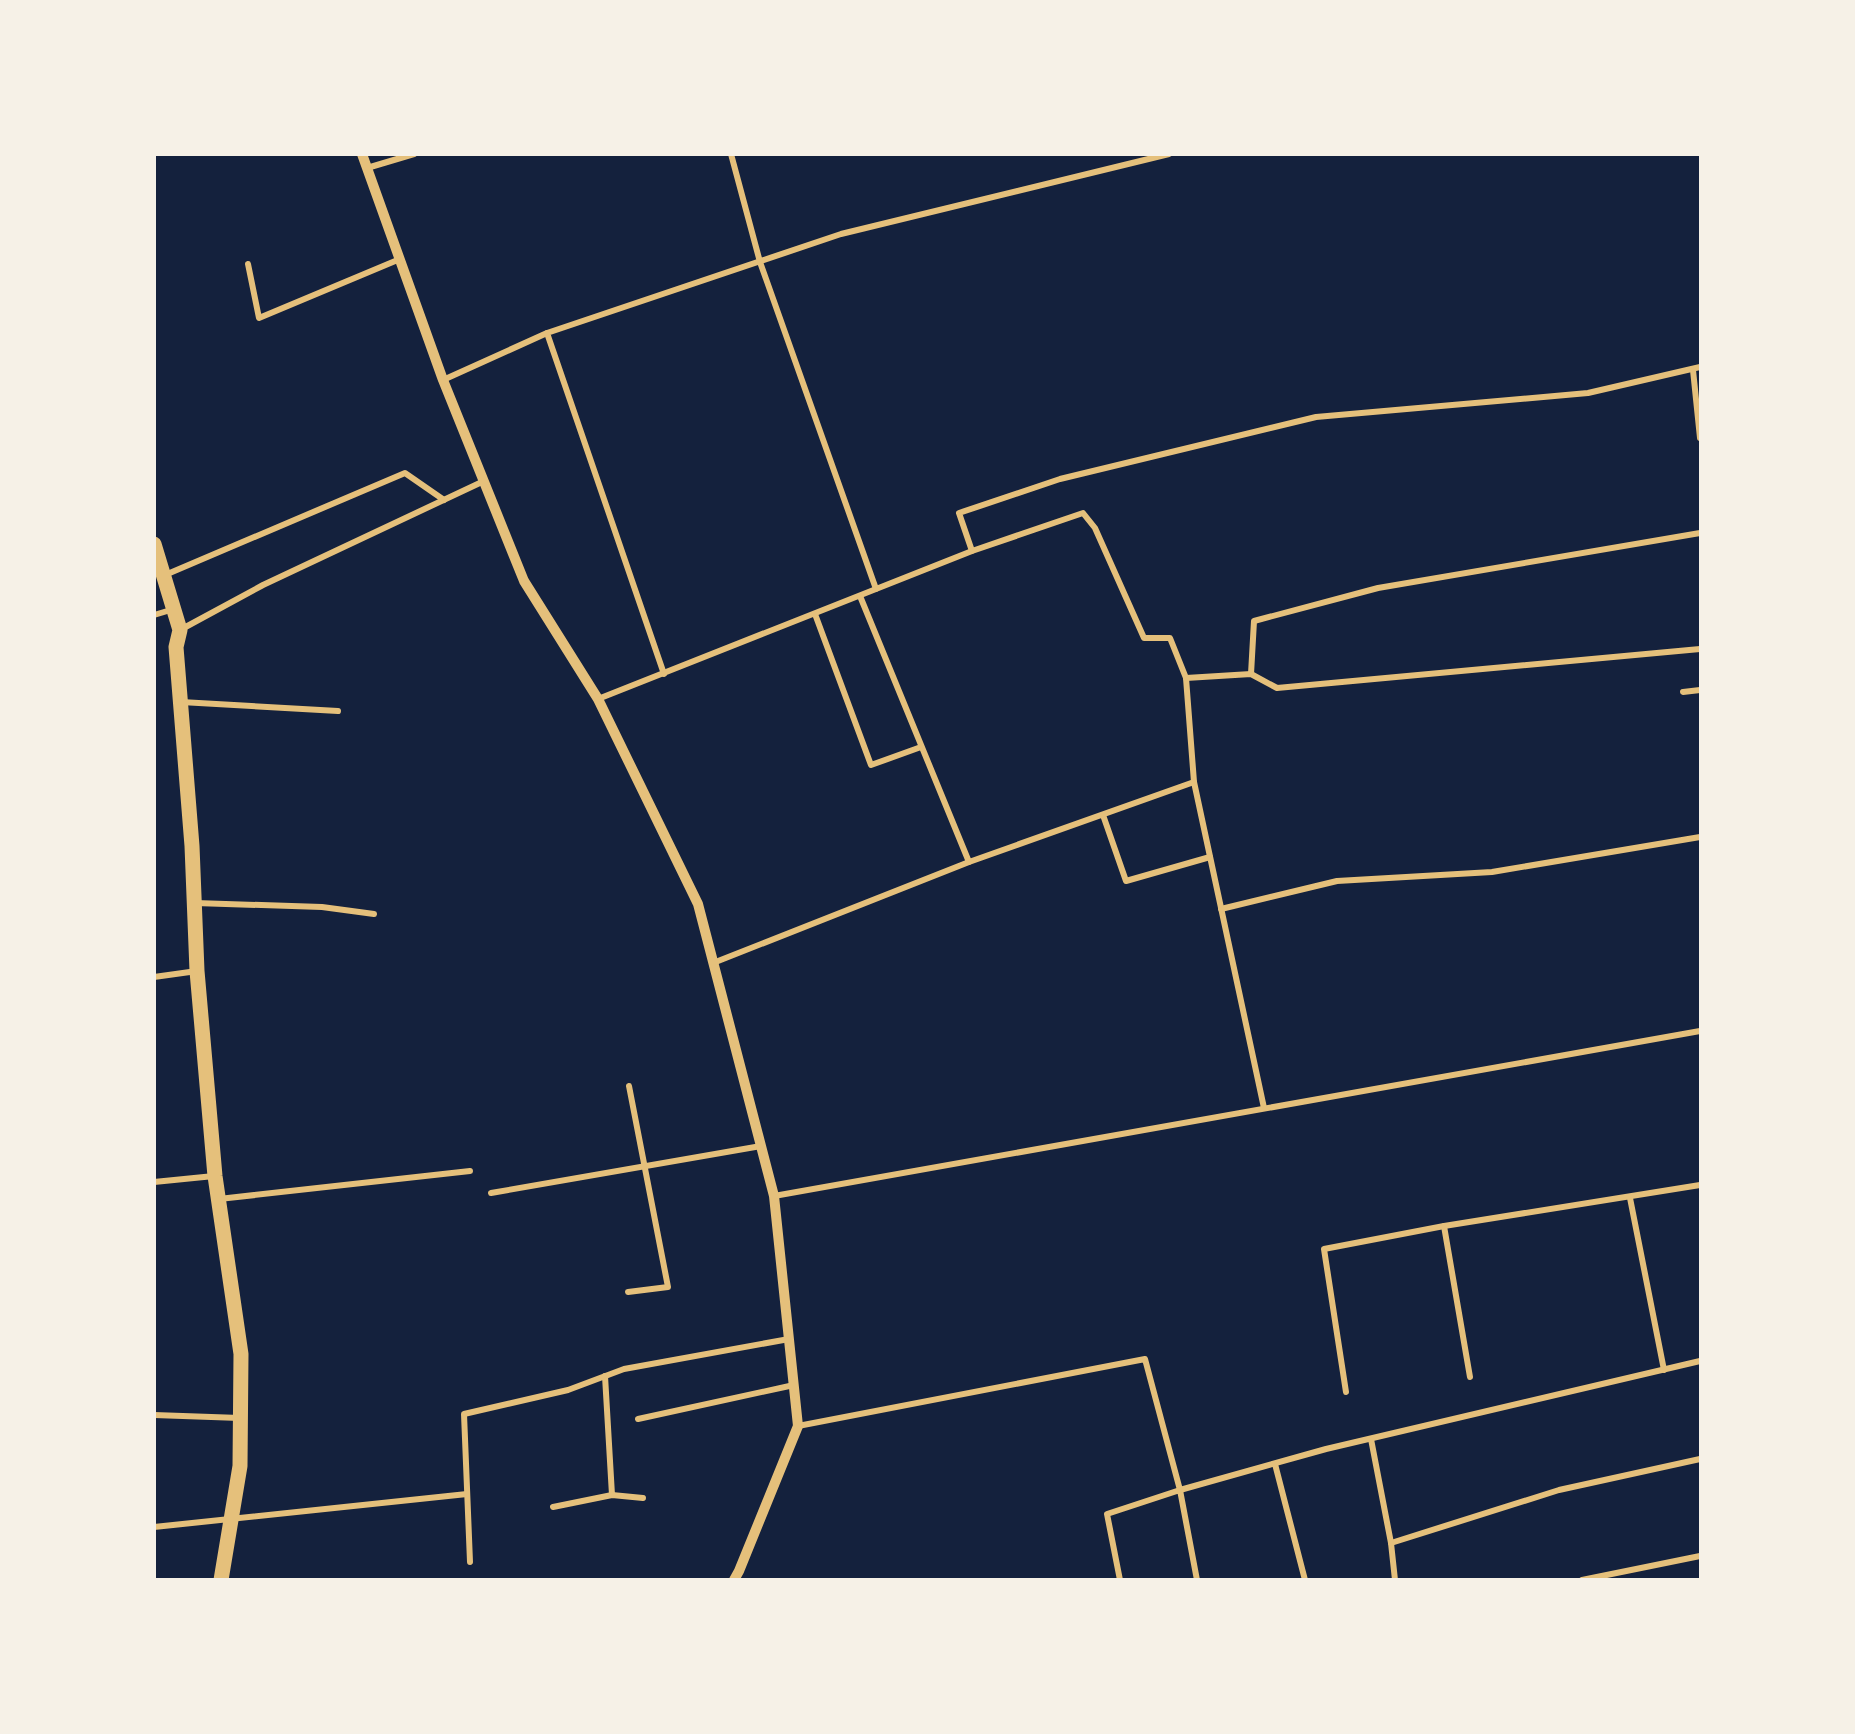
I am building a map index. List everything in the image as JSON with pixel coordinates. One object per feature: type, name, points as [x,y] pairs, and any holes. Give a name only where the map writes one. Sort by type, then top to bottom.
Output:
[{"type":"main road","points":[[154,544],[180,630],[176,647],[197,971],[215,1176],[242,1354],[240,1466],[221,1580]]},
{"type":"street","points":[[362,154],[443,380],[524,581],[598,699],[698,904],[714,963],[774,1196],[798,1426],[734,1580]]},
{"type":"street","points":[[367,168],[414,154]]},
{"type":"street","points":[[731,154],[760,262],[876,589]]},
{"type":"street","points":[[443,380],[547,333],[841,234],[1168,154]]},
{"type":"street","points":[[248,264],[259,318],[400,259]]},
{"type":"street","points":[[547,333],[664,674]]},
{"type":"street","points":[[972,551],[959,513],[1060,479],[1316,417],[1588,393],[1701,367]]},
{"type":"street","points":[[1693,370],[1701,438]]},
{"type":"street","points":[[164,575],[405,473],[444,500]]},
{"type":"street","points":[[180,630],[263,585],[484,481]]},
{"type":"street","points":[[598,699],[972,551],[1083,513],[1095,528],[1143,638],[1170,639],[1186,678],[1194,782],[1264,1108]]},
{"type":"street","points":[[1251,674],[1254,621],[1378,588],[1701,533]]},
{"type":"street","points":[[860,596],[969,862]]},
{"type":"street","points":[[154,615],[174,609]]},
{"type":"street","points":[[815,614],[871,765],[921,747]]},
{"type":"street","points":[[1186,678],[1251,674],[1277,688],[1701,650]]},
{"type":"street","points":[[1683,692],[1701,690]]},
{"type":"street","points":[[181,702],[338,711]]},
{"type":"street","points":[[714,963],[969,862],[1194,782]]},
{"type":"street","points":[[1103,814],[1126,881],[1210,857]]},
{"type":"street","points":[[1221,909],[1337,881],[1492,872],[1701,837]]},
{"type":"street","points":[[194,903],[322,907],[374,914]]},
{"type":"street","points":[[154,977],[197,971]]},
{"type":"street","points":[[774,1196],[1701,1031]]},
{"type":"street","points":[[628,1292],[668,1287],[629,1086]]},
{"type":"street","points":[[491,1193],[761,1146]]},
{"type":"street","points":[[219,1199],[470,1171]]},
{"type":"street","points":[[154,1182],[215,1176]]},
{"type":"street","points":[[1346,1392],[1324,1249],[1444,1226],[1701,1185]]},
{"type":"street","points":[[1630,1198],[1664,1370]]},
{"type":"street","points":[[1444,1226],[1470,1377]]},
{"type":"street","points":[[470,1562],[464,1414],[568,1390],[624,1370],[789,1339]]},
{"type":"street","points":[[798,1426],[1145,1359],[1180,1490],[1197,1580]]},
{"type":"street","points":[[1120,1580],[1107,1514],[1180,1490],[1371,1439],[1701,1361]]},
{"type":"street","points":[[605,1376],[612,1495]]},
{"type":"street","points":[[638,1419],[794,1385]]},
{"type":"street","points":[[154,1415],[241,1418]]},
{"type":"street","points":[[1371,1439],[1391,1543],[1395,1580]]},
{"type":"street","points":[[1391,1543],[1560,1490],[1701,1459]]},
{"type":"street","points":[[1275,1464],[1305,1580]]},
{"type":"street","points":[[154,1527],[467,1494]]},
{"type":"street","points":[[553,1507],[612,1495],[643,1498]]},
{"type":"street","points":[[1582,1580],[1701,1556]]}]
